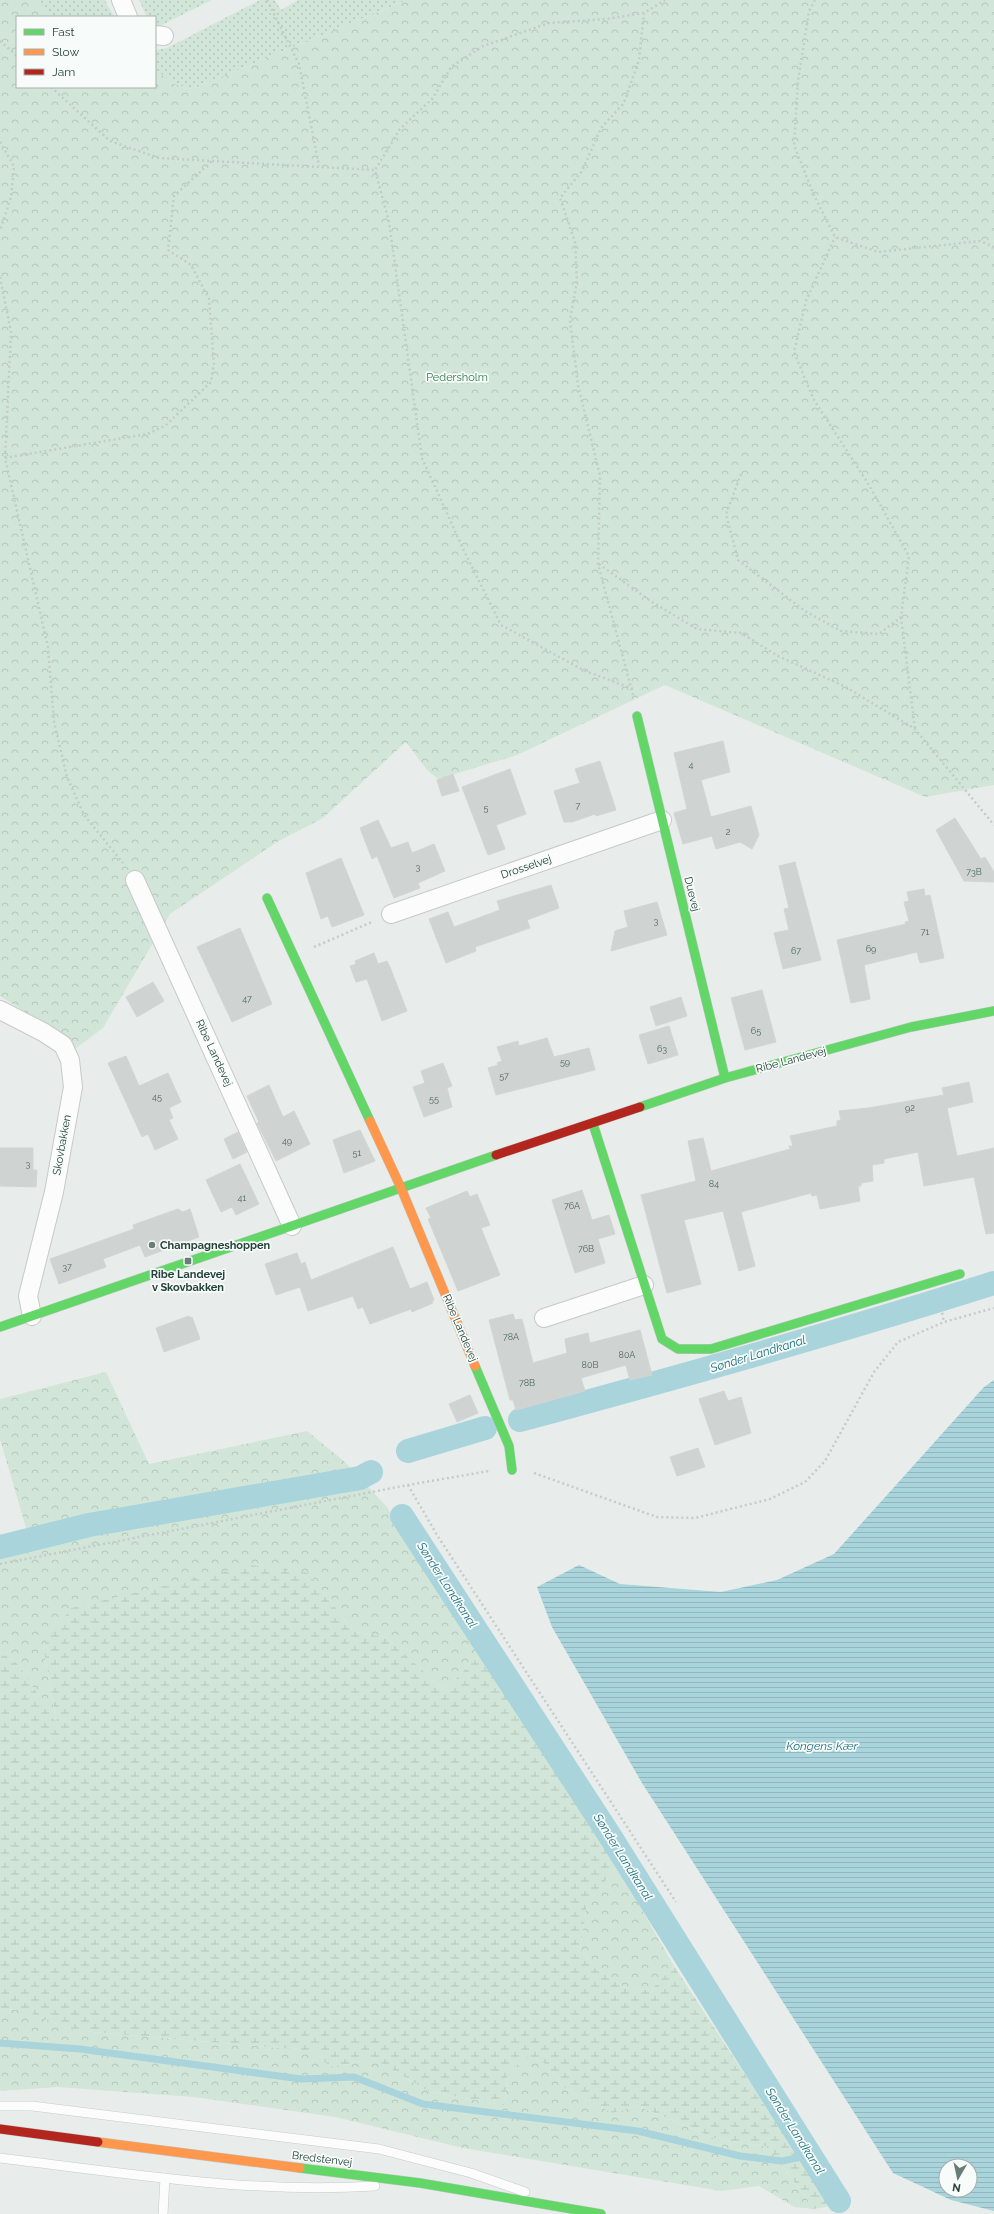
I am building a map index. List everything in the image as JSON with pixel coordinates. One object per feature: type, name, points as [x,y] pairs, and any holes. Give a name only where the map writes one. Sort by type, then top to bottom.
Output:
[{"type":"main road","name":"Duevej","points":[[636,716],[725,1078]]},
{"type":"main road","name":"Ribe Landevej","points":[[267,898],[292,956],[400,1188],[509,1446],[512,1470]]},
{"type":"main road","name":"Ribe Landevej","points":[[0,1327],[400,1188],[593,1124],[725,1078],[911,1026],[994,1011]]},
{"type":"main road","points":[[593,1124],[662,1339],[678,1349],[711,1349],[960,1274]]},
{"type":"main road","name":"Bredstenvej","points":[[0,2130],[420,2183],[601,2214]]},
{"type":"main road","name":"Bredstenvej","points":[[0,2133],[38,2135]]},
{"type":"street","points":[[121,0],[128,16]]},
{"type":"street","name":"Drosselvej","points":[[391,914],[662,820]]},
{"type":"street","name":"Ribe Landevej","points":[[135,880],[292,1226]]},
{"type":"street","name":"Skovbakken","points":[[0,1010],[43,1032],[62,1045],[70,1060],[73,1087],[54,1192],[28,1296],[32,1316]]},
{"type":"street","points":[[544,1318],[644,1285]]},
{"type":"lane","points":[[0,2106],[32,2106],[379,2149],[471,2173],[574,2209]]},
{"type":"lane","points":[[0,2158],[222,2184],[331,2189],[420,2183]]},
{"type":"lane","points":[[163,2214],[165,2178]]},
{"type":"path","points":[[267,0],[299,64],[320,166]]},
{"type":"path","points":[[633,689],[583,670],[501,625],[465,553],[422,458],[389,222],[375,170],[400,129],[433,98],[451,67],[483,46],[549,22],[606,19],[644,13],[665,0]]},
{"type":"path","points":[[815,0],[809,11],[798,81],[794,146],[813,193],[835,237],[878,252],[980,241],[994,247]]},
{"type":"path","points":[[636,716],[633,689],[598,564],[600,476],[578,385],[570,320],[577,281],[574,242],[560,198],[582,171],[601,128],[624,103],[639,60],[644,13]]},
{"type":"path","points":[[0,41],[16,55]]},
{"type":"path","points":[[52,88],[110,141],[159,158],[375,170]]},
{"type":"path","points":[[0,142],[14,166],[11,197],[0,231]]},
{"type":"path","points":[[5,458],[70,449],[147,434],[165,426],[211,382],[214,363],[209,299],[191,265],[168,250],[174,196],[212,161]]},
{"type":"path","points":[[835,237],[806,301],[794,352],[814,400],[869,485],[909,556],[901,617],[915,729]]},
{"type":"path","points":[[0,277],[11,332],[5,458],[48,647],[54,722],[67,777],[84,815],[111,846],[135,880]]},
{"type":"path","points":[[741,474],[726,514],[738,560],[805,612],[841,631],[879,634],[901,617]]},
{"type":"path","points":[[598,564],[652,602],[697,629],[740,633],[778,656],[844,686],[915,729],[994,825]]},
{"type":"path","points":[[292,956],[391,914]]},
{"type":"path","points":[[940,1306],[944,1322]]},
{"type":"path","points":[[408,1485],[437,1535],[676,1902]]},
{"type":"green space","name":"Pedersholm","points":[[0,0],[39,0],[49,16],[16,16],[16,88],[156,88],[156,70],[174,84],[192,89],[407,0],[994,0],[994,785],[925,797],[665,685],[517,755],[438,779],[427,770],[406,742],[323,818],[277,842],[170,914],[103,1028],[76,1048],[64,1036],[0,996]]},
{"type":"green space","points":[[39,0],[105,0],[113,16],[49,16]]},
{"type":"green space","points":[[139,0],[212,0],[158,27],[156,26],[156,16],[147,16]]},
{"type":"green space","points":[[260,0],[275,0],[281,10],[298,0],[407,0],[192,89],[174,84],[156,70],[156,50],[167,48]]},
{"type":"green space","points":[[106,1372],[149,1464],[307,1431],[345,1462],[387,1507],[480,1655],[444,1690],[387,1638],[353,1631],[309,1573],[43,1646],[57,1725],[18,1664],[0,1652],[0,1542],[28,1535],[0,1439],[0,1399]]},
{"type":"green space","points":[[251,1565],[309,1573],[353,1631],[387,1638],[444,1690],[480,1655],[617,1866],[587,1904],[580,1949],[595,1968],[625,1988],[651,1990],[674,1966],[831,2206],[814,2209],[769,2147],[714,2138],[638,2106],[612,2113],[563,2087],[546,2064],[527,2057],[508,2072],[504,2105],[430,2092],[371,2057],[352,2064],[329,2066],[314,2051],[71,2030],[23,2010],[0,2009],[0,1652],[18,1664],[57,1724],[43,1646],[71,1608]]},
{"type":"green space","points":[[617,1866],[674,1966],[651,1990],[625,1988],[595,1968],[580,1949],[587,1904]]},
{"type":"green space","points":[[0,2009],[23,2010],[71,2030],[314,2051],[330,2066],[352,2064],[371,2057],[430,2092],[504,2105],[508,2072],[527,2056],[546,2064],[563,2087],[612,2113],[637,2106],[714,2138],[769,2147],[814,2209],[794,2207],[759,2186],[721,2191],[463,2148],[335,2117],[193,2097],[58,2087],[0,2091]]},
{"type":"water","name":"Kongens Kær","points":[[994,1380],[994,2211],[947,2198],[978,2198],[978,2158],[938,2158],[938,2194],[893,2173],[642,1783],[552,1627],[537,1587],[579,1565],[620,1584],[721,1592],[777,1580],[834,1554],[984,1387]]},
{"type":"building","points":[[723,741],[730,772],[701,780],[711,817],[751,806],[759,835],[752,849],[740,842],[716,849],[712,836],[683,844],[674,813],[687,809],[674,753]]},
{"type":"building","points":[[600,761],[616,810],[596,816],[595,814],[572,822],[564,822],[554,791],[580,783],[575,769]]},
{"type":"building","points":[[510,769],[526,814],[496,825],[505,849],[488,855],[462,787]]},
{"type":"building","points":[[453,774],[459,791],[442,796],[437,780]]},
{"type":"building","points":[[955,818],[981,859],[985,857],[994,872],[994,882],[964,881],[936,830]]},
{"type":"building","points":[[378,820],[391,848],[408,842],[412,853],[434,844],[445,871],[418,883],[420,888],[394,898],[377,856],[372,859],[360,828]]},
{"type":"building","points":[[341,858],[364,915],[332,927],[328,916],[321,919],[306,873]]},
{"type":"building","points":[[795,862],[821,960],[783,969],[774,933],[789,930],[784,909],[789,908],[779,866]]},
{"type":"building","points":[[551,885],[559,908],[527,920],[530,928],[475,947],[476,951],[446,963],[429,919],[448,912],[454,927],[500,910],[497,901]]},
{"type":"building","points":[[924,889],[925,896],[930,895],[944,958],[920,963],[917,952],[864,965],[870,999],[851,1003],[837,940],[906,924],[905,922],[909,921],[904,902],[909,901],[907,892]]},
{"type":"building","points":[[657,902],[667,935],[611,951],[615,931],[628,927],[624,911]]},
{"type":"building","points":[[240,928],[272,1004],[232,1022],[197,947]]},
{"type":"building","points":[[374,953],[378,964],[387,961],[407,1011],[382,1021],[367,979],[356,982],[350,966],[356,964],[355,961]]},
{"type":"building","points":[[153,982],[164,1001],[137,1017],[126,997]]},
{"type":"building","points":[[762,990],[776,1042],[745,1050],[731,998]]},
{"type":"building","points":[[681,997],[687,1016],[656,1026],[650,1007]]},
{"type":"building","points":[[669,1026],[678,1055],[648,1064],[639,1035]]},
{"type":"building","points":[[547,1038],[554,1057],[589,1048],[595,1070],[496,1095],[488,1068],[498,1065],[497,1063],[502,1061],[497,1047],[518,1041],[519,1046]]},
{"type":"building","points":[[126,1056],[139,1086],[168,1073],[181,1102],[169,1108],[173,1118],[169,1120],[178,1139],[155,1150],[148,1134],[142,1137],[108,1063]]},
{"type":"building","points":[[443,1063],[452,1086],[447,1088],[452,1107],[424,1117],[413,1087],[425,1083],[421,1071]]},
{"type":"building","points":[[969,1082],[973,1102],[947,1108],[957,1156],[994,1148],[994,1233],[986,1234],[974,1177],[924,1186],[918,1152],[884,1159],[884,1163],[872,1165],[873,1181],[861,1183],[861,1186],[858,1186],[860,1201],[820,1209],[817,1195],[812,1196],[811,1193],[741,1212],[755,1266],[739,1271],[723,1211],[684,1220],[701,1284],[667,1293],[641,1195],[696,1181],[688,1141],[703,1138],[711,1171],[790,1149],[789,1146],[793,1146],[790,1136],[837,1126],[837,1121],[841,1120],[839,1111],[868,1108],[944,1095],[942,1088]]},
{"type":"building","points":[[269,1085],[283,1117],[294,1111],[310,1144],[276,1161],[257,1123],[259,1122],[247,1096]]},
{"type":"building","points":[[360,1130],[375,1161],[344,1173],[333,1140]]},
{"type":"building","points":[[238,1132],[247,1152],[233,1159],[224,1139]]},
{"type":"building","points":[[0,1148],[33,1148],[33,1170],[37,1170],[36,1187],[0,1186]]},
{"type":"building","points":[[240,1164],[259,1204],[236,1215],[232,1207],[221,1212],[206,1180]]},
{"type":"building","points":[[582,1190],[592,1220],[609,1215],[615,1234],[598,1239],[605,1263],[575,1273],[552,1200]]},
{"type":"building","points":[[467,1191],[470,1197],[477,1194],[490,1225],[481,1228],[500,1275],[458,1291],[428,1219],[431,1218],[426,1208]]},
{"type":"building","points":[[178,1209],[183,1212],[190,1209],[199,1237],[145,1257],[140,1245],[103,1259],[106,1267],[59,1284],[50,1259],[134,1229],[133,1225]]},
{"type":"building","points":[[393,1247],[410,1289],[427,1282],[434,1300],[432,1301],[433,1303],[412,1312],[411,1309],[370,1324],[363,1307],[358,1309],[353,1296],[308,1311],[300,1287],[276,1295],[265,1264],[297,1253],[301,1264],[305,1262],[311,1280]]},
{"type":"building","points":[[513,1314],[515,1320],[522,1319],[533,1363],[567,1353],[565,1339],[588,1333],[590,1343],[640,1330],[652,1375],[630,1380],[626,1365],[581,1378],[585,1391],[516,1410],[513,1400],[510,1400],[489,1320]]},
{"type":"building","points":[[189,1316],[190,1318],[192,1317],[200,1339],[164,1352],[156,1328]]},
{"type":"building","points":[[724,1391],[728,1401],[741,1397],[751,1433],[715,1445],[699,1399]]},
{"type":"building","points":[[470,1395],[478,1413],[457,1422],[449,1404]]},
{"type":"building","points":[[698,1448],[705,1467],[677,1476],[670,1457]]},
{"type":"waterway","name":"Sønder Landkanal","points":[[520,1420],[758,1354],[994,1283]]},
{"type":"waterway","name":"Sønder Landkanal","points":[[408,1451],[485,1428]]},
{"type":"waterway","points":[[0,1547],[89,1525],[360,1478],[371,1472]]},
{"type":"waterway","name":"Sønder Landkanal","points":[[402,1516],[610,1836],[839,2201]]},
{"type":"waterway","points":[[0,2043],[80,2049],[301,2079],[354,2077],[423,2104],[638,2131],[740,2156],[782,2161],[811,2155]]},
{"type":"traffic: fast","points":[[637,716],[725,1078]]},
{"type":"traffic: fast","points":[[267,898],[370,1121]]},
{"type":"traffic: fast","points":[[640,1107],[725,1078],[911,1027],[994,1011]]},
{"type":"traffic: fast","points":[[593,1124],[662,1339],[678,1349],[711,1349],[960,1274]]},
{"type":"traffic: fast","points":[[0,1327],[496,1155]]},
{"type":"traffic: fast","points":[[475,1366],[509,1446],[512,1470]]},
{"type":"traffic: fast","points":[[300,2168],[420,2183],[601,2214]]},
{"type":"traffic: slow","points":[[370,1121],[401,1188],[475,1366]]},
{"type":"traffic: slow","points":[[98,2142],[300,2168]]},
{"type":"traffic: jam","points":[[496,1155],[640,1107]]},
{"type":"traffic: jam","points":[[0,2129],[98,2142]]},
{"type":"place","name":"Champagneshoppen","points":[[152,1245]]},
{"type":"place","name":"Ribe Landevej v Skovbakken","points":[[188,1261]]}]
